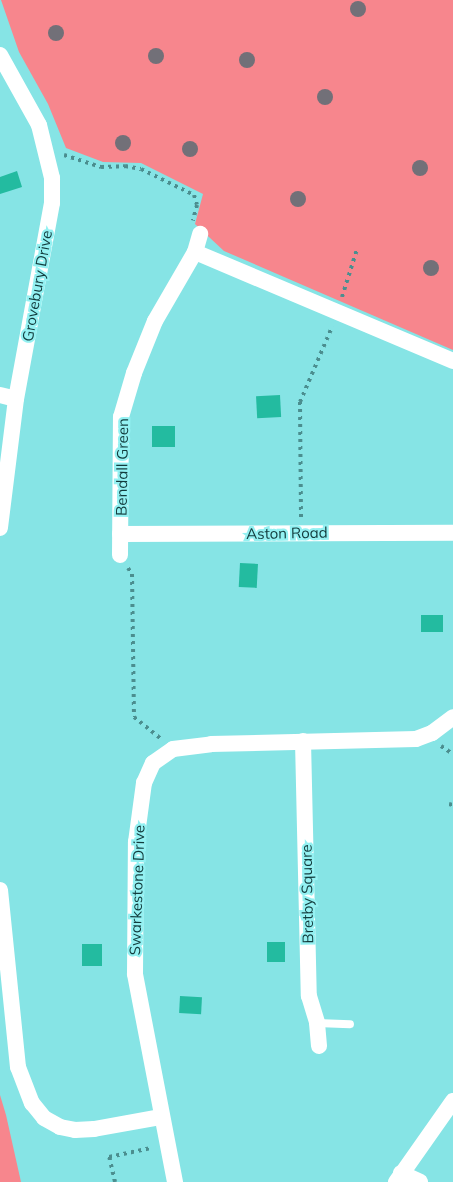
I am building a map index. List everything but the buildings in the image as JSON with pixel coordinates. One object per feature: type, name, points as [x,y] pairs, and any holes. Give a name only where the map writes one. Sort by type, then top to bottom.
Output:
[{"type":"street","name":"Grovebury Drive","points":[[0,55],[27,98],[39,125],[52,178],[52,203],[8,397],[0,528]]},
{"type":"street","name":"Bendall Green","points":[[120,555],[121,417],[134,373],[155,321],[195,252],[200,234]]},
{"type":"street","points":[[195,252],[453,361]]},
{"type":"street","name":"Aston Road","points":[[120,534],[453,533]]},
{"type":"street","points":[[173,749],[303,741],[416,739],[432,733],[453,717]]},
{"type":"street","name":"Bretby Square","points":[[303,741],[309,996],[317,1023],[319,1046]]},
{"type":"street","name":"Swarkestone Drive","points":[[173,749],[153,763],[144,783],[135,842],[135,974],[160,1116],[175,1182]]},
{"type":"street","points":[[0,890],[18,1067],[32,1103],[44,1118],[60,1127],[75,1130],[94,1129],[160,1116]]},
{"type":"street","points":[[420,1182],[399,1177],[453,1101]]},
{"type":"lane","points":[[317,1023],[350,1024]]},
{"type":"path","points":[[48,156],[63,154],[101,167],[125,166],[141,169],[194,195],[197,205],[193,220],[200,234]]},
{"type":"path","points":[[301,533],[300,402],[338,312],[357,249]]},
{"type":"path","points":[[120,555],[132,574],[134,717],[173,749]]},
{"type":"path","points":[[115,1182],[109,1157],[166,1145]]},
{"type":"shaded area","points":[[1,0],[453,0],[453,350],[224,251],[195,224],[203,194],[141,163],[103,162],[66,148],[48,104],[19,52]]},
{"type":"shaded area","points":[[0,1095],[6,1115],[21,1182],[0,1182]]}]
